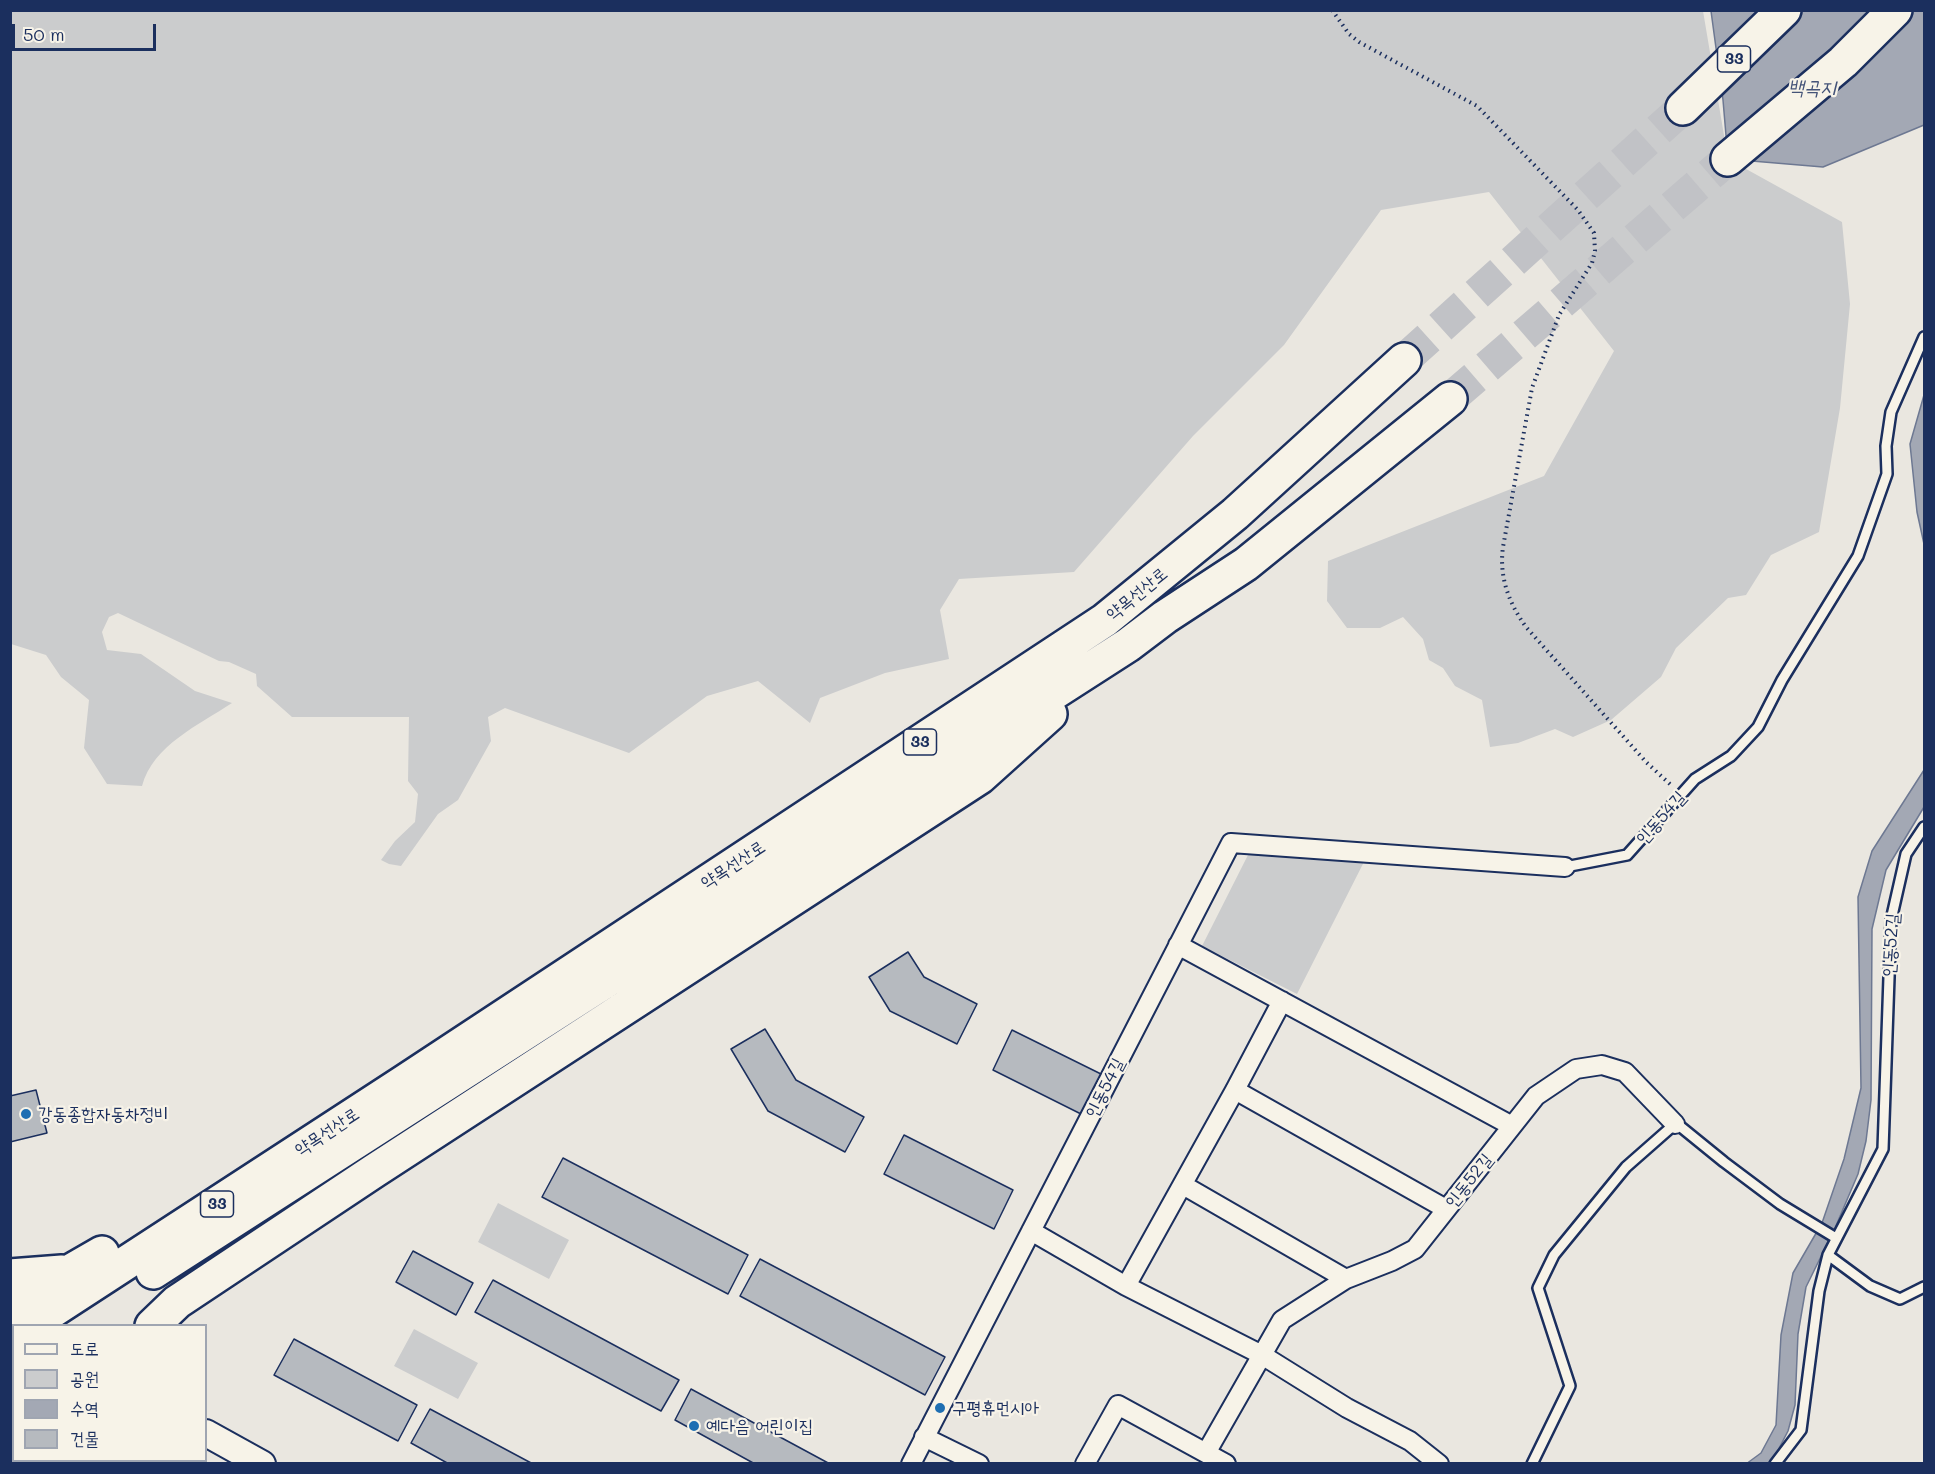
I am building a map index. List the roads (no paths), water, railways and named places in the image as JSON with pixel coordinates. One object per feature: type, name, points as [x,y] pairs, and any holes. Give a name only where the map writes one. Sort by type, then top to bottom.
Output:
[{"type":"highway","name":"33","points":[[1683,108],[1784,10]]},
{"type":"highway","points":[[1728,159],[1843,62],[1895,10]]},
{"type":"highway","name":"약목선산로","points":[[73,1324],[1106,620],[1235,514],[1404,360]]},
{"type":"highway","name":"약목선산로","points":[[32,1324],[417,1088],[1128,645],[1165,617],[1246,564],[1450,399]]},
{"type":"highway","points":[[10,1306],[145,1226],[736,836],[1106,620]]},
{"type":"highway","points":[[139,1324],[177,1302],[374,1171],[980,777],[1128,645]]},
{"type":"highway","points":[[10,1276],[70,1272]]},
{"type":"highway","points":[[154,1324],[177,1302]]},
{"type":"main road","points":[[207,1434],[262,1464]]},
{"type":"street","name":"인동54길","points":[[911,1464],[1231,843],[1565,867]]},
{"type":"street","points":[[1178,945],[1512,1126]]},
{"type":"street","points":[[1126,1286],[1282,1001]]},
{"type":"street","name":"인동52길","points":[[1262,1355],[1282,1320],[1346,1279],[1392,1262],[1414,1249],[1536,1096],[1576,1069],[1602,1065],[1625,1072],[1675,1124]]},
{"type":"street","points":[[1235,1090],[1446,1209]]},
{"type":"street","points":[[1183,1185],[1346,1279]]},
{"type":"street","points":[[1031,1231],[1126,1286],[1262,1355],[1347,1408],[1410,1441],[1439,1464]]},
{"type":"street","points":[[1206,1453],[1262,1355]]},
{"type":"street","points":[[1085,1464],[1118,1405],[1226,1464]]},
{"type":"street","points":[[924,1437],[979,1464]]},
{"type":"lane","name":"인동54길","points":[[1565,867],[1628,855],[1695,779],[1731,756],[1758,727],[1782,680],[1858,556],[1887,474],[1886,446],[1891,412],[1924,337]]},
{"type":"lane","name":"인동52길","points":[[1775,1464],[1800,1430],[1819,1292],[1828,1256],[1883,1149],[1890,920],[1906,854],[1924,827]]},
{"type":"lane","name":"인동52길","points":[[1675,1124],[1780,1204],[1836,1238]]},
{"type":"lane","points":[[1532,1464],[1570,1386],[1538,1288],[1554,1255],[1626,1167],[1675,1124]]},
{"type":"lane","points":[[1828,1256],[1870,1286],[1900,1299],[1924,1287]]},
{"type":"water","name":"백곡지","points":[[1711,11],[1924,11],[1924,125],[1823,167],[1728,159]]},
{"type":"water","points":[[1924,395],[1924,544],[1917,512],[1910,444]]},
{"type":"water","points":[[1924,770],[1924,807],[1886,870],[1872,929],[1871,1100],[1866,1141],[1858,1174],[1806,1287],[1798,1334],[1795,1405],[1788,1431],[1775,1456],[1768,1463],[1746,1464],[1761,1453],[1776,1425],[1781,1335],[1793,1273],[1822,1223],[1844,1159],[1861,1088],[1858,897],[1872,851]]},
{"type":"tunnel","points":[[1404,360],[1683,108]]},
{"type":"tunnel","points":[[1450,399],[1728,159]]},
{"type":"place","name":"강동종합자동차정비","points":[[26,1114]]},
{"type":"place","name":"구평휴먼시아","points":[[940,1408]]},
{"type":"place","name":"예다음 어린이집","points":[[694,1426]]}]
